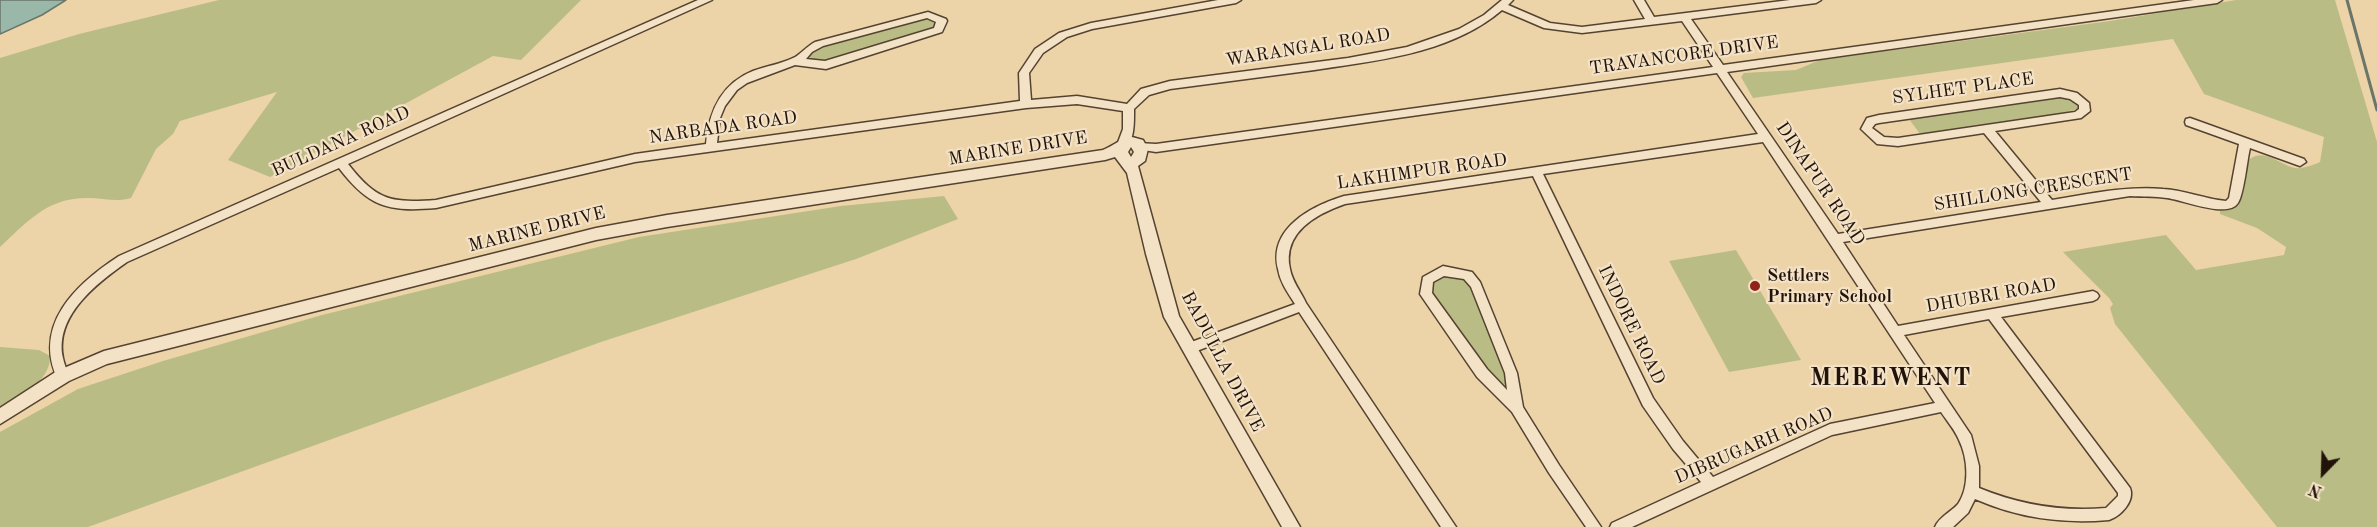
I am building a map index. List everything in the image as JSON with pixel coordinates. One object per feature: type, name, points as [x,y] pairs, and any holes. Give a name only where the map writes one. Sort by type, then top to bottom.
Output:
[{"type":"street","name":"BULDANA ROAD","points":[[63,375],[57,347],[60,327],[76,296],[109,267],[136,252],[707,0]]},
{"type":"street","points":[[1026,104],[1024,73],[1039,51],[1063,34],[1091,26],[1236,0]]},
{"type":"street","points":[[1639,0],[1651,21]]},
{"type":"street","points":[[1505,3],[1535,21],[1564,29],[1582,30],[1816,0]]},
{"type":"street","name":"TRAVANCORE DRIVE","points":[[1131,154],[1156,148],[2217,0]]},
{"type":"street","name":"WARANGAL ROAD","points":[[1129,108],[1145,92],[1170,85],[1352,61],[1411,49],[1466,29],[1505,3]]},
{"type":"street","points":[[711,147],[715,111],[726,94],[746,79],[760,72],[798,61],[821,66],[933,34],[942,21],[928,15],[915,16],[819,44],[808,50],[798,61]]},
{"type":"street","name":"DINAPUR ROAD","points":[[1684,16],[1836,239],[1966,439],[1975,475],[1972,491],[1959,516],[1942,527]]},
{"type":"street","name":"SYLHET PLACE","points":[[2060,93],[2073,96],[2086,106],[2085,111],[2077,115],[1986,128],[1898,142],[1881,141],[1866,129],[1871,121],[1879,119],[2060,93]]},
{"type":"street","name":"NARBADA ROAD","points":[[341,162],[361,189],[375,199],[391,205],[414,206],[436,204],[635,158],[711,147],[1026,104],[1085,100],[1129,108]]},
{"type":"street","points":[[1129,108],[1128,129],[1131,154]]},
{"type":"street","points":[[2190,122],[2300,162]]},
{"type":"street","points":[[1986,128],[2049,204]]},
{"type":"street","name":"LAKHIMPUR ROAD","points":[[1449,527],[1302,306],[1286,274],[1283,255],[1285,244],[1292,231],[1314,211],[1344,200],[1767,137]]},
{"type":"street","name":"SHILLONG CRESCENT","points":[[1836,239],[2148,190],[2229,205],[2234,200],[2245,143]]},
{"type":"street","name":"MARINE DRIVE","points":[[0,417],[63,375],[137,349],[596,234],[667,221],[1105,155],[1131,154]]},
{"type":"street","name":"BADULLA DRIVE","points":[[1131,154],[1163,293],[1190,348],[1291,527]]},
{"type":"street","name":"INDORE ROAD","points":[[1537,173],[1648,402],[1678,445],[1710,483]]},
{"type":"street","points":[[1516,408],[1511,373],[1473,279],[1455,272],[1443,271],[1431,277],[1425,284],[1426,294],[1431,304],[1482,373],[1516,408],[1594,527]]},
{"type":"street","name":"DHUBRI ROAD","points":[[1896,331],[2093,296]]},
{"type":"street","points":[[1190,348],[1302,306]]},
{"type":"street","points":[[1972,491],[2020,510],[2060,516],[2109,514],[2124,499],[2125,492],[1991,313]]},
{"type":"street","name":"DIBRUGARH ROAD","points":[[1617,527],[1830,430],[1945,406]]},
{"type":"green space","points":[[219,0],[581,0],[521,60],[493,56],[270,177],[228,160],[277,92],[180,121],[173,134],[156,149],[131,198],[119,200],[84,198],[58,203],[38,214],[0,247],[0,58],[79,34]]},
{"type":"green space","points":[[2236,0],[2335,0],[2377,142],[2377,527],[2277,527],[2115,324],[2110,308],[2113,304],[2109,298],[2063,252],[2166,235],[2196,270],[2284,255],[2286,247],[2257,228],[2220,214],[2220,211],[2236,207],[2240,203],[2249,160],[2262,155],[2295,168],[2311,165],[2320,162],[2324,137],[2204,94],[2173,39],[1753,98],[1741,77],[1744,73],[1796,70],[1820,60],[2110,21]]},
{"type":"green space","points":[[921,16],[936,19],[939,27],[827,62],[806,58],[815,48]]},
{"type":"green space","points":[[2060,95],[2077,101],[2080,108],[2063,113],[1921,135],[1908,118]]},
{"type":"green space","points":[[944,196],[958,219],[856,259],[601,342],[88,527],[0,527],[0,432],[78,389],[163,361],[322,315],[639,237],[841,206]]},
{"type":"green space","points":[[1736,250],[1801,360],[1729,372],[1669,261]]},
{"type":"green space","points":[[1443,276],[1460,277],[1471,286],[1508,379],[1507,385],[1496,383],[1430,294],[1430,283]]},
{"type":"green space","points":[[0,347],[39,350],[50,356],[49,365],[39,381],[24,394],[0,409]]},
{"type":"shaded area","points":[[0,0],[66,0],[42,15],[0,34]]},
{"type":"waterway","points":[[2347,0],[2377,110]]},
{"type":"place","name":"Settlers Primary School","points":[[1755,286]]},
{"type":"district","name":"MEREWENT","points":[[1891,379]]}]
